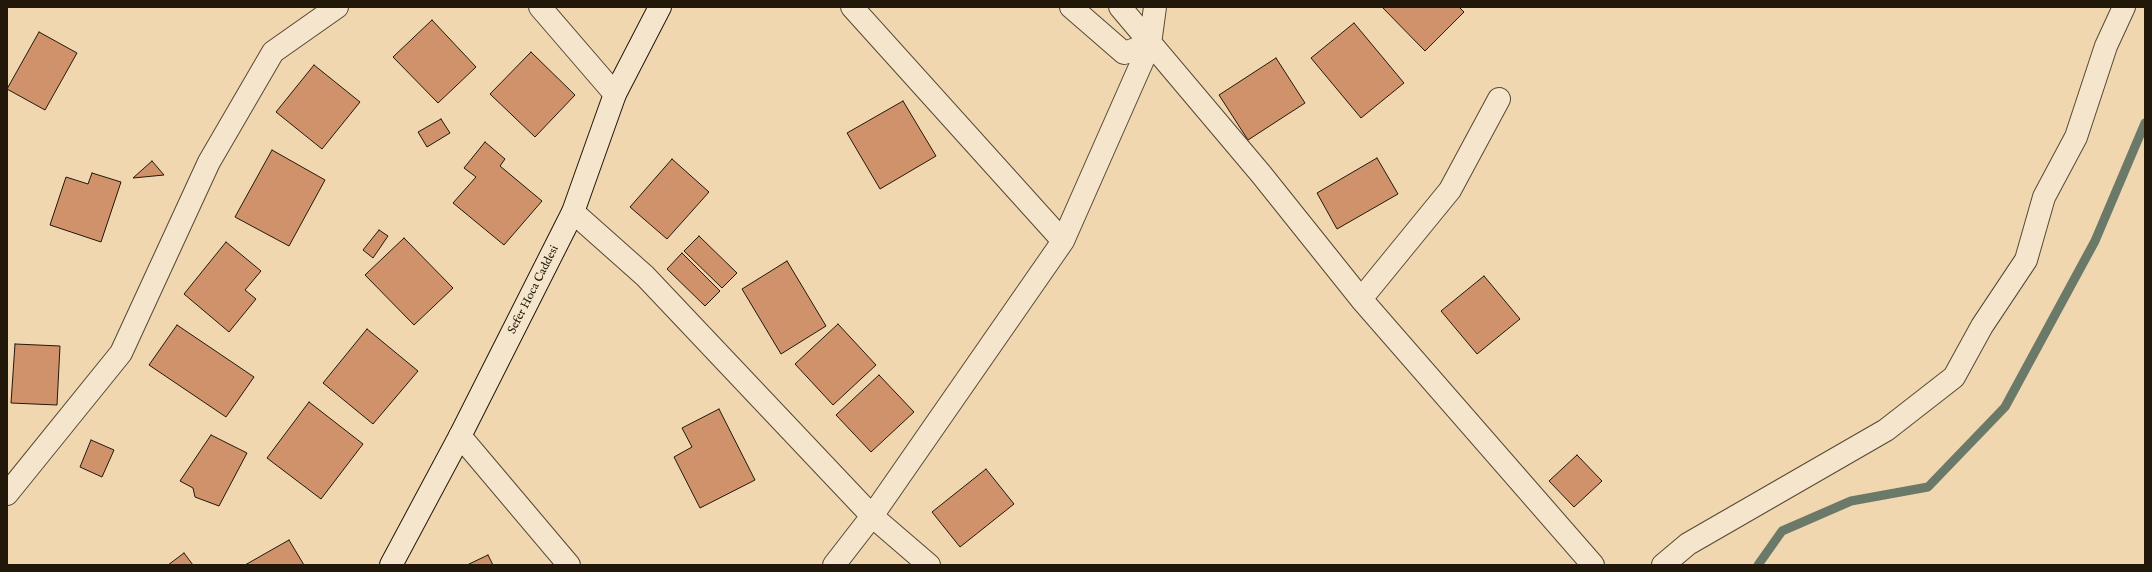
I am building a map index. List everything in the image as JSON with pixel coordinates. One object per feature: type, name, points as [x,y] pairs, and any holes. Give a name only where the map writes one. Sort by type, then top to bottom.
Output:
[{"type":"street","points":[[7,494],[121,353],[209,162],[274,52],[337,7]]},
{"type":"street","points":[[540,7],[615,94]]},
{"type":"street","name":"Sefer Hoca Caddesi","points":[[391,565],[460,436],[573,212],[615,94],[660,7]]},
{"type":"street","points":[[852,7],[1063,241]]},
{"type":"street","points":[[1071,7],[1124,53],[1150,44]]},
{"type":"street","points":[[1120,7],[1262,174],[1362,299],[1593,565]]},
{"type":"street","points":[[834,565],[872,516],[1063,241],[1150,44],[1155,7]]},
{"type":"street","points":[[1663,565],[1688,544],[1886,430],[1954,377],[1982,326],[2026,260],[2044,197],[2076,137],[2106,46],[2124,7]]},
{"type":"street","points":[[1362,299],[1450,190],[1499,99]]},
{"type":"street","points":[[573,212],[645,276],[872,516],[929,565]]},
{"type":"street","points":[[460,436],[569,565]]},
{"type":"building","points":[[1382,7],[1459,7],[1464,12],[1425,51]]},
{"type":"building","points":[[432,20],[476,67],[438,103],[393,57]]},
{"type":"building","points":[[1354,23],[1404,83],[1361,118],[1311,58]]},
{"type":"building","points":[[39,32],[77,53],[45,110],[7,89]]},
{"type":"building","points":[[531,52],[575,95],[535,137],[490,94]]},
{"type":"building","points":[[1276,58],[1305,103],[1248,140],[1219,95]]},
{"type":"building","points":[[314,65],[360,102],[322,149],[276,112]]},
{"type":"building","points":[[903,101],[936,156],[880,189],[847,133]]},
{"type":"building","points":[[441,119],[450,133],[427,147],[418,132]]},
{"type":"building","points":[[485,142],[505,159],[500,166],[542,201],[504,245],[453,203],[476,177],[464,168]]},
{"type":"building","points":[[272,150],[325,180],[289,246],[235,217]]},
{"type":"building","points":[[1377,158],[1398,194],[1337,229],[1317,193]]},
{"type":"building","points":[[672,159],[709,192],[667,239],[630,207]]},
{"type":"building","points":[[152,161],[164,175],[133,178]]},
{"type":"building","points":[[92,173],[121,182],[101,242],[50,225],[66,177],[88,184]]},
{"type":"building","points":[[379,230],[388,236],[373,258],[363,250]]},
{"type":"building","points":[[699,236],[737,273],[722,288],[684,251]]},
{"type":"building","points":[[404,238],[453,288],[414,325],[365,275]]},
{"type":"building","points":[[226,242],[261,271],[245,290],[256,299],[229,332],[184,294]]},
{"type":"building","points":[[682,253],[720,291],[705,306],[667,269]]},
{"type":"building","points":[[787,261],[826,326],[781,354],[742,289]]},
{"type":"building","points":[[1484,276],[1520,319],[1477,354],[1441,311]]},
{"type":"building","points":[[838,324],[876,365],[833,405],[795,364]]},
{"type":"building","points":[[177,325],[254,377],[226,417],[149,365]]},
{"type":"building","points":[[367,329],[418,371],[373,424],[323,383]]},
{"type":"building","points":[[15,344],[60,346],[57,405],[11,403]]},
{"type":"building","points":[[879,375],[914,412],[871,452],[836,415]]},
{"type":"building","points":[[309,402],[363,444],[321,499],[267,458]]},
{"type":"building","points":[[719,409],[755,480],[700,508],[674,457],[692,447],[682,428]]},
{"type":"building","points":[[211,435],[247,453],[219,506],[195,497],[193,488],[180,481]]},
{"type":"building","points":[[91,440],[114,450],[102,477],[80,467]]},
{"type":"building","points":[[1577,455],[1602,481],[1574,507],[1549,481]]},
{"type":"building","points":[[986,469],[1014,504],[960,547],[932,512]]},
{"type":"building","points":[[289,540],[304,565],[245,565]]},
{"type":"building","points":[[184,553],[193,565],[168,565]]},
{"type":"building","points":[[488,555],[493,565],[467,565]]},
{"type":"waterway","points":[[1758,565],[1782,531],[1851,501],[1928,487],[2005,407],[2095,241],[2145,123]]}]
